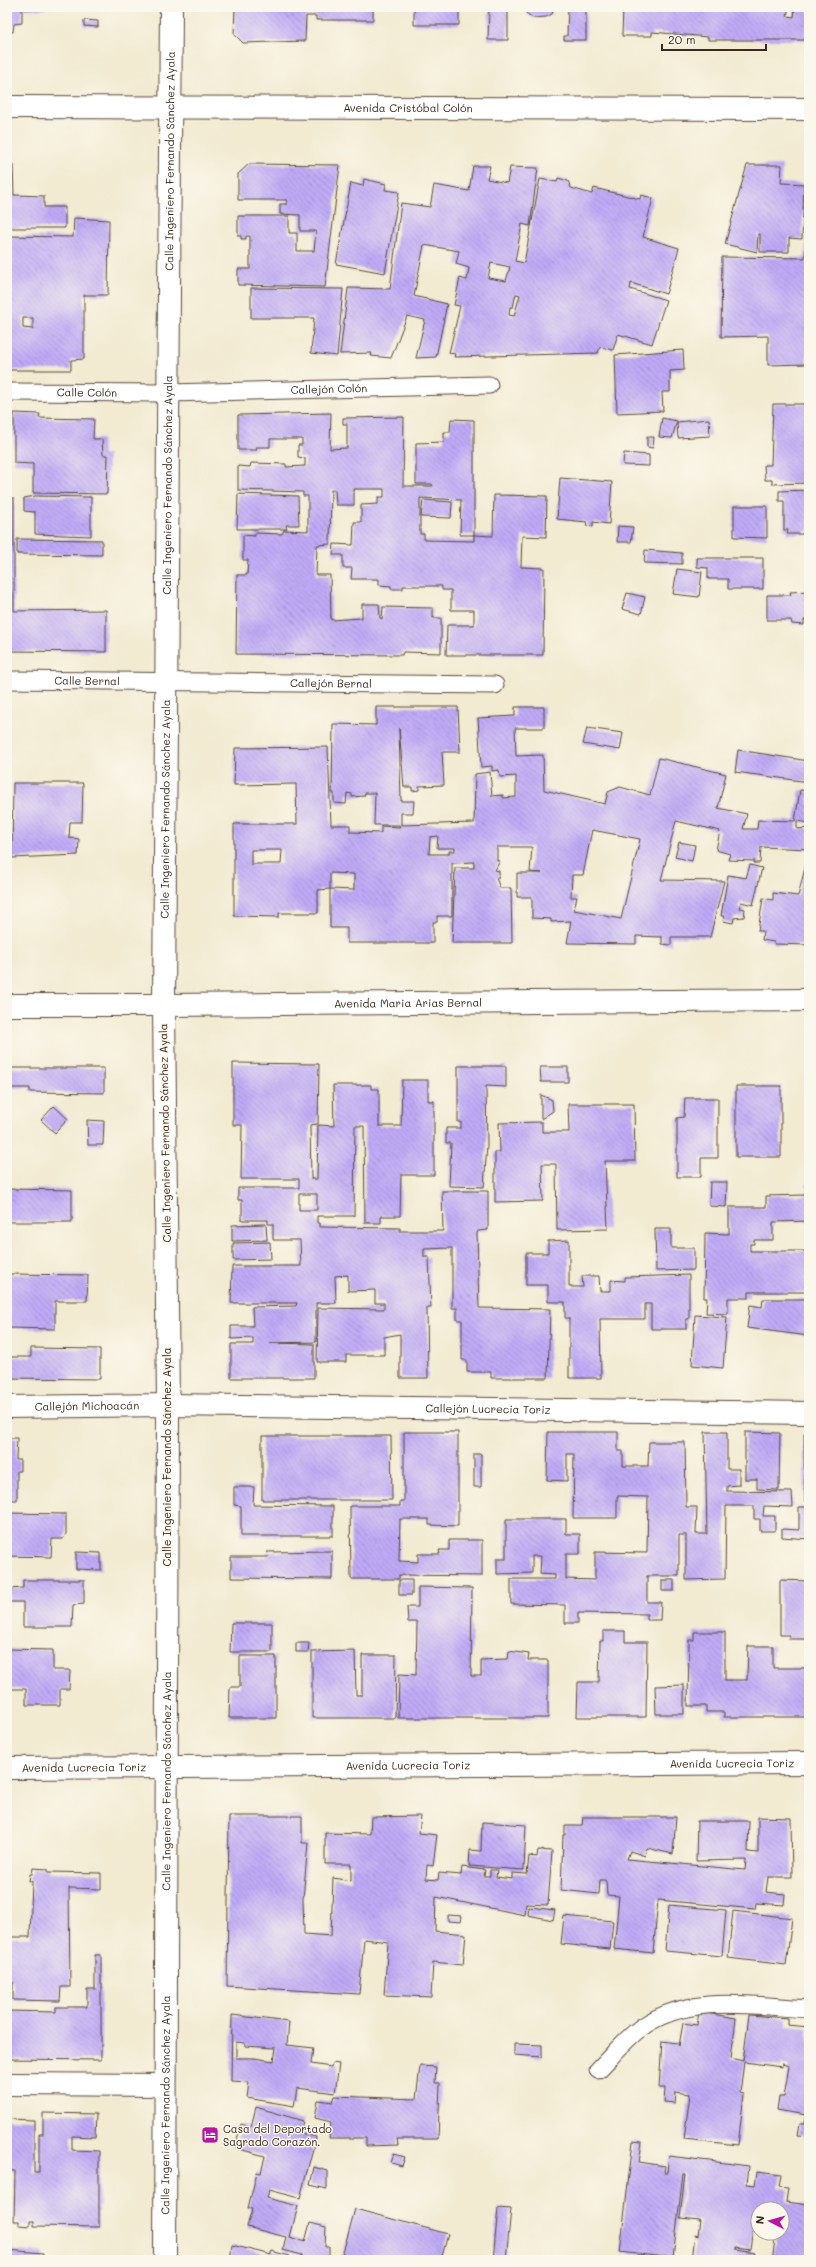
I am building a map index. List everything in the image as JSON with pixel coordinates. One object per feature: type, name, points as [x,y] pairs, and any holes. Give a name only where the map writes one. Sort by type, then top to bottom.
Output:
[{"type":"street","name":"Calle Ingeniero Fernando Sánchez Ayala","points":[[165,2260],[168,1405],[164,1005],[171,7]]},
{"type":"street","name":"Avenida Cristóbal Colón","points":[[7,107],[171,109],[809,109]]},
{"type":"street","name":"Avenida Maria Arias Bernal","points":[[7,1005],[809,1000]]},
{"type":"street","name":"Callejón Michoacán","points":[[7,1407],[168,1405]]},
{"type":"street","name":"Callejón Lucrecia Toriz","points":[[168,1405],[809,1413]]},
{"type":"street","name":"Avenida Lucrecia Toriz","points":[[7,1768],[809,1763]]},
{"type":"street","points":[[7,2084],[165,2085]]},
{"type":"lane","name":"Callejón Colón","points":[[168,393],[489,385]]},
{"type":"lane","name":"Calle Colón","points":[[7,392],[168,393]]},
{"type":"lane","name":"Calle Bernal","points":[[7,680],[166,681]]},
{"type":"lane","name":"Callejón Bernal","points":[[166,681],[495,685]]},
{"type":"lane","points":[[598,2070],[641,2027],[674,2010],[714,2003],[809,2009]]},
{"type":"building","points":[[7,7],[46,7],[46,9],[22,9],[22,23],[14,24],[13,32],[7,32]]},
{"type":"building","points":[[235,7],[373,7],[373,20],[316,20],[316,16],[306,16],[305,41],[243,43],[234,34]]},
{"type":"building","points":[[414,7],[459,7],[459,25],[414,25]]},
{"type":"building","points":[[489,7],[508,7],[508,40],[488,40]]},
{"type":"building","points":[[554,7],[552,14],[546,17],[533,18],[526,13],[525,8]]},
{"type":"building","points":[[568,7],[586,7],[586,40],[564,40],[564,36],[567,36]]},
{"type":"building","points":[[623,7],[789,7],[787,16],[794,17],[795,7],[809,7],[809,40],[708,40],[708,37],[652,32],[652,36],[622,36]]},
{"type":"building","points":[[84,20],[98,21],[98,27],[84,26]]},
{"type":"building","points":[[249,164],[340,165],[325,287],[238,285],[238,269],[250,269],[250,236],[246,236],[246,239],[241,239],[241,236],[238,236],[238,216],[289,216],[289,233],[297,233],[297,251],[314,251],[316,231],[300,231],[300,215],[280,214],[280,204],[287,204],[287,200],[238,200],[238,174]]},
{"type":"building","points":[[7,165],[13,165],[14,195],[44,196],[44,207],[65,207],[65,228],[7,228]]},
{"type":"building","points":[[747,165],[782,165],[781,183],[804,184],[802,239],[789,238],[789,252],[760,252],[760,234],[758,234],[757,252],[725,244]]},
{"type":"building","points":[[473,166],[490,166],[487,179],[507,183],[510,167],[538,168],[530,226],[522,224],[515,261],[524,263],[540,179],[557,182],[558,178],[568,181],[571,188],[592,194],[594,188],[640,199],[641,195],[653,198],[643,237],[679,248],[666,294],[631,283],[630,289],[666,300],[652,344],[618,334],[613,350],[600,347],[598,353],[454,357],[455,354],[449,353],[460,306],[454,305],[460,278],[467,280],[469,268],[456,264],[459,251],[424,245],[414,296],[447,304],[436,357],[416,358],[425,320],[407,316],[391,358],[371,356],[372,353],[340,354],[348,288],[390,289],[401,203],[430,207],[434,185],[469,191]],"holes":[[[491,263],[510,267],[506,281],[488,278]],[[516,294],[520,295],[514,316],[509,315],[510,307],[513,307]]]},
{"type":"building","points":[[364,179],[386,184],[385,190],[399,192],[385,273],[336,264],[351,183],[363,186]]},
{"type":"building","points":[[808,217],[807,364],[768,365],[768,336],[721,337],[722,257],[805,258]]},
{"type":"building","points":[[74,218],[109,220],[108,295],[84,295],[84,359],[71,360],[71,370],[7,370],[7,236],[73,237]],"holes":[[[23,318],[33,318],[33,329],[23,328]]]},
{"type":"building","points":[[251,288],[343,289],[337,356],[311,353],[314,318],[251,318]]},
{"type":"building","points":[[683,350],[684,370],[670,371],[670,392],[662,392],[663,411],[617,413],[615,355]]},
{"type":"building","points":[[773,404],[809,404],[809,483],[772,484],[772,480],[765,480],[764,465],[771,465]]},
{"type":"building","points":[[14,413],[40,414],[39,418],[94,419],[93,439],[102,439],[103,455],[108,455],[107,494],[33,493],[33,464],[14,463]]},
{"type":"building","points":[[331,413],[330,449],[347,448],[347,424],[343,424],[343,418],[404,417],[403,486],[433,486],[432,484],[416,484],[416,443],[444,442],[444,432],[450,432],[451,419],[474,420],[474,535],[493,536],[494,495],[547,496],[546,537],[522,536],[521,567],[544,568],[543,655],[446,655],[447,625],[474,625],[474,610],[451,610],[451,590],[442,590],[442,586],[403,586],[403,589],[391,589],[391,586],[379,585],[379,579],[351,579],[352,568],[343,568],[343,555],[333,555],[334,544],[353,545],[354,522],[361,522],[361,505],[378,504],[378,497],[384,497],[384,489],[354,489],[354,505],[336,505],[335,490],[331,490],[330,544],[317,545],[316,575],[330,575],[331,620],[362,618],[362,604],[379,604],[380,618],[382,619],[383,607],[433,608],[433,618],[441,618],[441,653],[403,652],[402,655],[236,654],[237,575],[247,575],[248,560],[243,560],[243,535],[255,536],[255,533],[282,534],[284,530],[308,531],[308,496],[303,496],[303,492],[238,490],[238,466],[250,467],[251,463],[286,464],[286,467],[305,466],[305,458],[298,457],[298,445],[302,445],[302,439],[270,439],[270,447],[256,447],[257,450],[238,450],[238,415]],"holes":[[[420,498],[461,500],[460,535],[474,535],[474,541],[424,540],[424,534],[420,534]]]},
{"type":"building","points":[[662,418],[677,421],[672,438],[659,437]]},
{"type":"building","points":[[709,419],[710,436],[678,438],[677,422]]},
{"type":"building","points":[[647,437],[654,437],[653,448],[647,447]]},
{"type":"building","points":[[624,453],[649,455],[649,466],[623,465]]},
{"type":"building","points":[[560,478],[612,482],[609,524],[593,522],[593,527],[586,526],[587,522],[557,519]]},
{"type":"building","points":[[809,490],[809,531],[804,531],[805,534],[787,534],[788,530],[784,530],[784,501],[779,501],[779,491]]},
{"type":"building","points":[[238,494],[298,496],[299,525],[286,525],[287,529],[237,529]]},
{"type":"building","points":[[35,496],[91,497],[91,536],[35,534],[35,512],[24,511],[24,498]]},
{"type":"building","points":[[7,498],[14,498],[14,611],[106,610],[106,652],[7,651]]},
{"type":"building","points":[[423,500],[452,502],[451,518],[421,517]]},
{"type":"building","points":[[734,506],[767,506],[767,538],[734,537]]},
{"type":"building","points":[[618,526],[633,527],[631,542],[617,542]]},
{"type":"building","points":[[17,539],[102,540],[102,555],[17,554]]},
{"type":"building","points":[[645,550],[682,553],[682,564],[644,563]]},
{"type":"building","points":[[697,558],[763,558],[763,589],[728,589],[728,579],[708,579],[708,568],[697,567]]},
{"type":"building","points":[[677,569],[702,572],[699,597],[673,594]]},
{"type":"building","points":[[809,591],[809,620],[804,620],[804,625],[792,624],[791,620],[767,620],[767,595],[791,595],[790,592]]},
{"type":"building","points":[[627,593],[645,597],[641,614],[622,609]]},
{"type":"building","points":[[376,707],[458,707],[460,752],[442,752],[444,785],[419,786],[419,790],[412,791],[412,787],[404,787],[399,728],[401,801],[414,801],[413,813],[401,813],[401,825],[474,823],[475,774],[490,772],[492,796],[503,795],[503,798],[516,797],[516,776],[500,777],[499,770],[492,771],[492,766],[481,767],[478,718],[515,716],[515,707],[544,707],[544,728],[515,728],[516,756],[543,755],[544,790],[605,804],[608,792],[620,787],[650,795],[659,758],[726,774],[718,808],[747,814],[743,829],[757,829],[758,820],[795,821],[800,790],[809,791],[809,823],[797,821],[797,829],[809,828],[809,849],[761,847],[760,863],[754,863],[755,861],[728,860],[730,854],[716,850],[720,831],[676,821],[661,880],[724,881],[710,937],[671,937],[671,945],[662,944],[662,937],[636,936],[636,944],[567,943],[571,921],[551,922],[551,919],[532,918],[532,897],[517,897],[517,873],[542,873],[530,872],[532,847],[497,847],[497,861],[500,861],[495,870],[499,871],[499,878],[496,878],[500,888],[511,888],[512,943],[452,943],[455,868],[474,868],[474,862],[452,863],[452,916],[437,916],[437,922],[433,922],[433,943],[347,943],[347,928],[330,928],[330,889],[318,890],[318,913],[279,913],[279,917],[234,916],[234,824],[297,824],[296,784],[234,785],[235,748],[328,747],[331,825],[350,825],[350,832],[381,833],[381,826],[400,827],[399,825],[374,825],[375,793],[365,793],[364,796],[352,797],[352,794],[347,793],[346,804],[334,803],[334,793],[332,793],[333,724],[376,725]],"holes":[[[592,830],[640,839],[621,919],[574,910],[577,897],[571,897],[572,875],[583,875]],[[438,836],[437,848],[455,848],[455,851],[449,851],[449,854],[429,854],[430,837]],[[251,850],[282,850],[281,864],[251,864]],[[330,873],[354,874],[354,890],[330,889]]]},
{"type":"building","points":[[587,728],[623,733],[620,750],[583,744]]},
{"type":"building","points":[[738,750],[809,761],[809,782],[735,772]]},
{"type":"building","points":[[13,783],[83,783],[82,822],[70,822],[69,838],[79,839],[78,855],[12,858]]},
{"type":"building","points":[[8,822],[9,852],[7,852]]},
{"type":"building","points":[[679,842],[695,845],[692,861],[675,857]]},
{"type":"building","points":[[809,852],[809,945],[774,944],[774,942],[762,940],[763,931],[758,931],[763,898],[773,900],[773,893],[798,896]]},
{"type":"building","points":[[750,865],[762,868],[753,905],[741,902],[739,908],[745,909],[744,917],[734,918],[733,923],[723,921],[725,916],[721,916],[728,875],[746,878]]},
{"type":"building","points":[[233,1063],[319,1064],[318,1124],[310,1125],[311,1179],[317,1179],[318,1125],[334,1126],[333,1085],[371,1085],[371,1089],[379,1089],[379,1126],[401,1126],[402,1080],[428,1080],[428,1101],[434,1101],[434,1175],[401,1175],[400,1216],[381,1216],[381,1223],[365,1223],[364,1126],[355,1126],[354,1216],[317,1216],[317,1223],[320,1223],[320,1227],[400,1228],[400,1231],[443,1231],[442,1191],[488,1191],[488,1230],[478,1231],[477,1233],[479,1308],[550,1309],[548,1378],[491,1378],[491,1372],[467,1372],[467,1360],[462,1360],[462,1320],[457,1320],[457,1308],[452,1308],[452,1248],[424,1249],[424,1257],[429,1257],[431,1308],[427,1308],[428,1378],[400,1378],[400,1334],[384,1337],[384,1355],[346,1355],[346,1362],[317,1362],[318,1308],[384,1309],[384,1303],[375,1303],[375,1290],[348,1291],[348,1275],[335,1276],[336,1303],[316,1303],[316,1342],[270,1343],[314,1344],[314,1378],[231,1378],[231,1344],[253,1344],[253,1338],[231,1339],[231,1326],[253,1326],[252,1307],[296,1306],[297,1303],[231,1303],[232,1266],[301,1266],[300,1240],[273,1240],[273,1224],[268,1224],[268,1220],[242,1220],[242,1200],[238,1200],[238,1188],[299,1188],[299,1179],[241,1179],[242,1125],[233,1125]],"holes":[[[299,1194],[317,1194],[317,1210],[299,1210]]]},
{"type":"building","points":[[458,1066],[506,1066],[506,1087],[486,1086],[487,1145],[484,1187],[449,1186],[451,1143],[446,1143],[446,1128],[461,1128],[461,1122],[458,1122]]},
{"type":"building","points":[[540,1067],[568,1067],[568,1082],[541,1082]]},
{"type":"building","points":[[10,1068],[104,1068],[104,1093],[30,1092],[30,1088],[11,1088]]},
{"type":"building","points":[[736,1086],[781,1086],[781,1157],[736,1157]]},
{"type":"building","points":[[541,1095],[552,1100],[553,1111],[541,1119]]},
{"type":"building","points":[[685,1098],[718,1098],[718,1158],[701,1158],[701,1177],[677,1177],[677,1118],[684,1117]]},
{"type":"building","points":[[568,1104],[634,1104],[635,1161],[605,1161],[608,1229],[557,1230],[556,1164],[542,1164],[543,1201],[495,1202],[495,1152],[500,1152],[499,1123],[542,1122],[542,1132],[569,1132]]},
{"type":"building","points":[[54,1106],[68,1119],[55,1133],[41,1120]]},
{"type":"building","points":[[87,1120],[104,1121],[103,1145],[88,1145]]},
{"type":"building","points":[[710,1182],[727,1182],[726,1207],[709,1206]]},
{"type":"building","points":[[806,1183],[809,1183],[809,1221],[773,1222],[773,1240],[754,1240],[754,1244],[750,1244],[750,1251],[809,1251],[809,1292],[749,1292],[749,1298],[728,1298],[728,1314],[706,1313],[707,1298],[704,1298],[705,1233],[729,1234],[729,1207],[766,1207],[766,1196],[806,1195]]},
{"type":"building","points":[[7,1189],[72,1190],[72,1222],[7,1222]]},
{"type":"building","points":[[266,1224],[267,1240],[232,1241],[232,1225]]},
{"type":"building","points":[[655,1229],[671,1229],[671,1248],[694,1248],[694,1270],[656,1271]]},
{"type":"building","points":[[569,1240],[569,1287],[583,1287],[582,1276],[599,1276],[600,1291],[611,1291],[611,1280],[625,1281],[625,1277],[689,1275],[689,1319],[686,1319],[686,1329],[651,1329],[651,1304],[645,1304],[645,1319],[600,1319],[601,1378],[569,1378],[569,1318],[565,1318],[565,1302],[548,1302],[548,1285],[526,1285],[526,1253],[548,1253],[548,1241]]},
{"type":"building","points":[[270,1242],[271,1259],[233,1260],[233,1243]]},
{"type":"building","points":[[7,1274],[88,1275],[87,1301],[55,1301],[55,1329],[7,1328]]},
{"type":"building","points":[[763,1299],[809,1299],[809,1336],[747,1328],[750,1305],[762,1307]]},
{"type":"building","points":[[695,1315],[727,1317],[723,1368],[692,1365]]},
{"type":"building","points":[[31,1348],[100,1349],[100,1379],[7,1378],[7,1357],[31,1357]]},
{"type":"building","points":[[404,1432],[458,1432],[458,1526],[429,1525],[429,1519],[400,1519],[399,1561],[418,1562],[418,1554],[440,1554],[439,1550],[449,1550],[449,1540],[482,1540],[482,1576],[399,1575],[399,1579],[351,1579],[350,1506],[400,1506],[400,1501],[404,1501]]},
{"type":"building","points":[[548,1432],[618,1432],[618,1451],[623,1451],[623,1466],[648,1466],[649,1442],[685,1442],[686,1507],[697,1507],[696,1534],[707,1534],[705,1432],[727,1432],[727,1469],[739,1469],[739,1485],[727,1486],[727,1491],[792,1492],[793,1507],[764,1506],[763,1516],[775,1516],[775,1531],[760,1531],[760,1519],[754,1519],[754,1506],[726,1506],[725,1579],[686,1580],[686,1535],[679,1535],[679,1576],[647,1576],[647,1602],[661,1602],[660,1620],[647,1620],[647,1614],[578,1613],[578,1623],[565,1623],[565,1605],[511,1604],[511,1579],[555,1579],[555,1575],[540,1574],[541,1556],[532,1556],[532,1573],[497,1574],[497,1559],[506,1559],[506,1519],[566,1519],[566,1534],[580,1534],[580,1554],[566,1554],[566,1579],[595,1580],[595,1552],[647,1553],[648,1497],[617,1496],[617,1518],[573,1518],[574,1454],[567,1454],[567,1481],[547,1480]]},
{"type":"building","points":[[745,1432],[780,1433],[779,1490],[757,1489],[757,1479],[745,1479]]},
{"type":"building","points":[[804,1433],[809,1433],[809,1501],[805,1501]]},
{"type":"building","points":[[262,1436],[391,1436],[392,1500],[262,1500]]},
{"type":"building","points":[[7,1438],[17,1438],[16,1460],[20,1460],[20,1471],[17,1471],[17,1500],[7,1500]]},
{"type":"building","points":[[474,1454],[481,1454],[481,1487],[474,1487]]},
{"type":"building","points":[[234,1487],[254,1487],[253,1505],[333,1506],[333,1536],[241,1536],[241,1506],[234,1505]]},
{"type":"building","points":[[799,1507],[809,1507],[809,1539],[782,1537],[782,1529],[799,1530]]},
{"type":"building","points":[[7,1513],[66,1514],[66,1534],[63,1539],[52,1539],[51,1557],[7,1556]]},
{"type":"building","points":[[332,1551],[332,1579],[231,1578],[231,1557],[268,1557],[267,1552]]},
{"type":"building","points":[[76,1552],[101,1553],[101,1570],[76,1569]]},
{"type":"building","points":[[23,1580],[84,1580],[84,1604],[73,1605],[72,1627],[23,1627],[23,1602],[9,1602],[9,1589],[23,1588]]},
{"type":"building","points":[[399,1580],[412,1580],[412,1595],[399,1595]]},
{"type":"building","points":[[662,1580],[674,1580],[674,1591],[662,1591]]},
{"type":"building","points":[[780,1580],[809,1581],[809,1639],[789,1639],[789,1635],[780,1635]]},
{"type":"building","points":[[418,1587],[472,1588],[471,1676],[481,1676],[481,1660],[508,1659],[509,1651],[529,1654],[528,1660],[548,1660],[548,1718],[398,1718],[399,1674],[416,1675],[417,1622],[408,1622],[407,1607],[418,1607]]},
{"type":"building","points":[[231,1623],[272,1623],[272,1652],[230,1652]]},
{"type":"building","points":[[603,1631],[625,1631],[625,1642],[647,1642],[646,1717],[577,1717],[578,1682],[599,1682],[600,1641],[603,1641]]},
{"type":"building","points":[[694,1632],[725,1632],[725,1680],[747,1680],[748,1646],[773,1646],[773,1668],[809,1668],[809,1717],[724,1717],[724,1712],[706,1712],[706,1706],[688,1706],[689,1640],[694,1640]]},
{"type":"building","points":[[296,1643],[309,1643],[308,1652],[296,1652]]},
{"type":"building","points":[[7,1649],[53,1650],[53,1670],[70,1670],[69,1689],[60,1689],[60,1705],[26,1705],[26,1689],[7,1689]]},
{"type":"building","points":[[355,1651],[356,1695],[362,1695],[362,1655],[396,1655],[395,1718],[312,1718],[312,1652]]},
{"type":"building","points":[[240,1656],[276,1656],[276,1718],[229,1718],[230,1687],[240,1687]]},
{"type":"building","points":[[684,1685],[684,1714],[656,1714],[655,1686]]},
{"type":"building","points":[[229,1816],[302,1816],[302,1843],[308,1843],[303,1899],[304,1934],[331,1936],[333,1878],[351,1881],[351,1864],[325,1864],[325,1833],[370,1834],[371,1817],[421,1816],[419,1833],[437,1835],[433,1866],[427,1865],[426,1879],[438,1880],[439,1873],[461,1875],[462,1867],[485,1870],[484,1876],[490,1876],[490,1870],[497,1870],[496,1877],[512,1879],[512,1873],[527,1874],[529,1856],[537,1857],[538,1850],[552,1851],[548,1905],[526,1904],[525,1915],[436,1897],[435,1931],[466,1934],[463,1965],[433,1962],[431,1997],[384,1995],[388,1942],[364,1939],[359,1994],[227,1986]]},
{"type":"building","points":[[583,1817],[676,1817],[673,1854],[647,1848],[645,1856],[630,1851],[627,1859],[745,1870],[746,1860],[696,1861],[697,1821],[749,1821],[748,1852],[758,1853],[758,1817],[791,1818],[792,1877],[768,1877],[766,1892],[785,1894],[784,1905],[756,1903],[755,1909],[658,1900],[653,1953],[614,1949],[619,1896],[607,1895],[606,1880],[600,1880],[599,1894],[561,1890],[563,1835],[565,1835],[565,1826],[582,1826]]},
{"type":"building","points":[[482,1822],[526,1825],[524,1870],[469,1866],[470,1850],[481,1851]]},
{"type":"building","points":[[33,1868],[48,1869],[48,1872],[101,1873],[101,1889],[69,1888],[70,1987],[61,1987],[60,2001],[13,2000],[13,1982],[7,1981],[7,1937],[30,1937],[32,1881],[29,1881]]},
{"type":"building","points":[[669,1905],[726,1910],[722,1956],[665,1951]]},
{"type":"building","points":[[529,1907],[555,1910],[553,1920],[528,1915]]},
{"type":"building","points":[[733,1911],[792,1918],[786,1965],[728,1958]]},
{"type":"building","points":[[448,1915],[462,1916],[461,1922],[448,1921]]},
{"type":"building","points":[[564,1916],[613,1921],[610,1949],[561,1944]]},
{"type":"building","points":[[95,1955],[101,1955],[101,2060],[7,2059],[7,2011],[56,2012],[56,2007],[87,2007],[87,1989],[95,1989]]},
{"type":"building","points":[[699,2012],[736,2018],[731,2058],[743,2061],[749,2015],[787,2018],[787,2025],[809,2027],[809,2136],[798,2135],[800,2123],[805,2123],[806,2115],[777,2110],[779,2097],[784,2097],[789,2066],[782,2064],[782,2067],[744,2062],[740,2093],[744,2094],[738,2145],[684,2139],[690,2094],[676,2092],[675,2103],[664,2102],[665,2088],[659,2088],[662,2041],[678,2043],[679,2046],[683,2023],[697,2025]]},
{"type":"building","points":[[232,2015],[289,2022],[287,2045],[313,2048],[311,2064],[331,2067],[332,2063],[339,2064],[335,2093],[297,2088],[294,2106],[247,2098],[249,2082],[231,2081]],"holes":[[[236,2042],[245,2043],[245,2046],[276,2048],[274,2061],[254,2058],[236,2058]]]},
{"type":"building","points":[[514,2044],[542,2045],[542,2057],[514,2055]]},
{"type":"building","points":[[420,2066],[436,2067],[435,2083],[440,2083],[438,2139],[397,2139],[398,2145],[366,2146],[366,2138],[329,2138],[331,2122],[315,2118],[318,2100],[333,2102],[335,2096],[416,2099]]},
{"type":"building","points":[[256,2107],[303,2121],[300,2133],[316,2137],[300,2198],[269,2190],[267,2198],[298,2206],[290,2237],[305,2242],[310,2223],[326,2227],[325,2247],[329,2247],[329,2260],[302,2260],[302,2255],[283,2250],[286,2237],[247,2227],[252,2209],[248,2208],[257,2172],[261,2173],[265,2156],[235,2148],[241,2124],[251,2127]]},
{"type":"building","points":[[43,2113],[96,2114],[95,2137],[72,2136],[72,2150],[99,2151],[99,2227],[34,2226],[34,2221],[30,2221],[30,2226],[19,2225],[19,2221],[14,2221],[15,2171],[7,2171],[7,2119],[34,2120],[34,2172],[39,2172],[39,2134],[43,2134]]},
{"type":"building","points":[[633,2141],[642,2142],[639,2162],[665,2166],[664,2172],[667,2172],[669,2156],[749,2166],[747,2184],[755,2185],[757,2172],[781,2175],[779,2187],[788,2188],[786,2201],[750,2201],[750,2249],[735,2247],[735,2249],[754,2252],[752,2260],[692,2259],[695,2235],[698,2236],[700,2220],[680,2218],[685,2174],[683,2174],[673,2258],[620,2252]]},
{"type":"building","points":[[394,2154],[405,2157],[402,2166],[391,2163]]},
{"type":"building","points":[[314,2167],[327,2171],[327,2189],[310,2185]]},
{"type":"building","points":[[790,2203],[809,2205],[809,2260],[772,2260],[775,2241],[790,2241]]},
{"type":"building","points":[[498,2208],[511,2209],[506,2260],[493,2260]]},
{"type":"building","points":[[355,2209],[448,2234],[441,2260],[341,2260]]},
{"type":"building","points":[[232,2245],[271,2255],[271,2251],[290,2256],[289,2260],[230,2260]]},
{"type":"building","points":[[7,2250],[43,2253],[43,2260],[7,2260]]},
{"type":"place","name":"Casa del Deportado Sagrado Corazón.","points":[[210,2135]]}]
